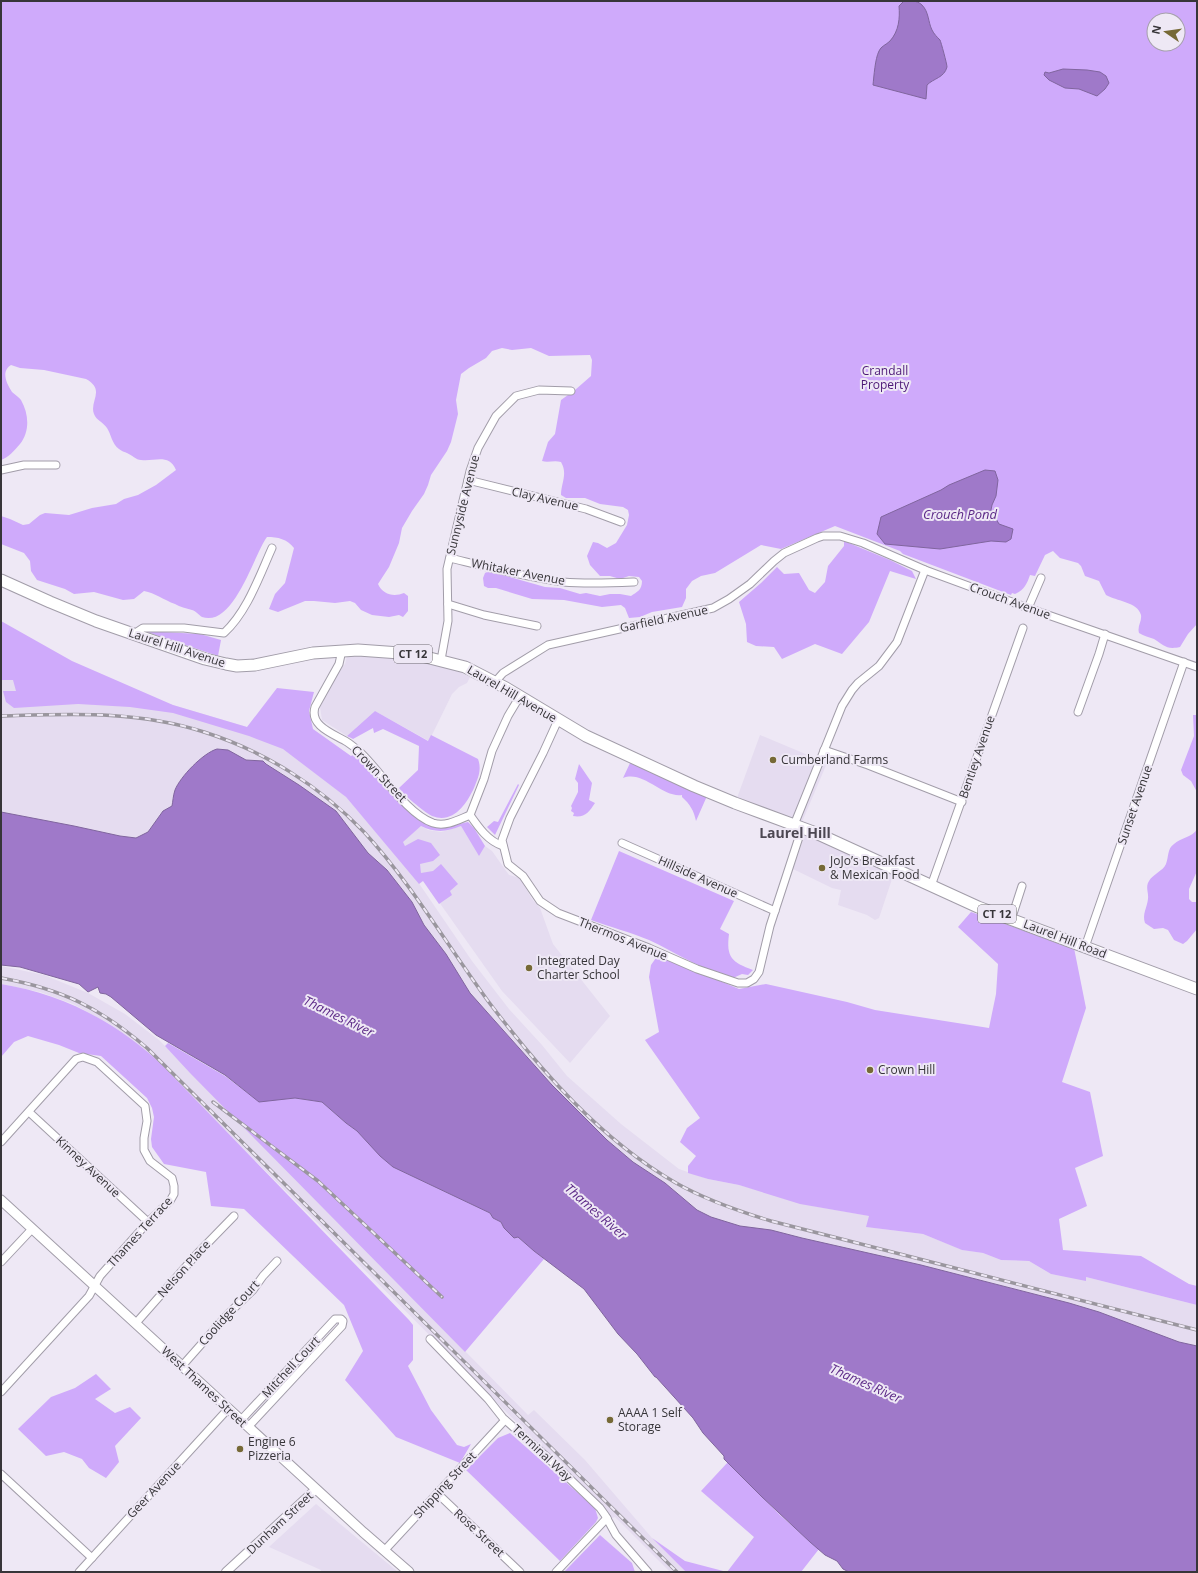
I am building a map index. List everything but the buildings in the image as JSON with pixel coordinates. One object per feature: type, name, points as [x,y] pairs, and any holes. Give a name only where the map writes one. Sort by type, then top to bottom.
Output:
[{"type":"highway","name":"Laurel Hill Avenue","points":[[1,580],[62,607],[134,634],[205,659],[235,665],[259,664],[308,654],[342,650],[367,650],[395,652],[441,660],[468,668],[520,696],[558,720],[596,741],[694,786],[798,827]]},
{"type":"highway","name":"Laurel Hill Road","points":[[798,827],[978,907],[1197,989]]},
{"type":"main road","name":"West Thames Street","points":[[1,1200],[228,1409],[409,1572]]},
{"type":"street","name":"Sunnyside Avenue","points":[[441,660],[448,620],[447,573],[474,456],[480,443],[496,416],[513,398],[522,393],[539,390],[572,391]]},
{"type":"street","points":[[1,470],[24,465],[56,465]]},
{"type":"street","name":"Clay Avenue","points":[[468,480],[586,508],[621,522]]},
{"type":"street","name":"Crouch Avenue","points":[[823,536],[840,536],[861,543],[925,570],[1197,667]]},
{"type":"street","name":"Garfield Avenue","points":[[495,682],[503,673],[548,645],[713,608],[723,604],[750,584],[774,560],[784,553],[823,536]]},
{"type":"street","points":[[134,634],[143,628],[184,628],[224,633],[231,627],[248,599],[272,548]]},
{"type":"street","name":"Whitaker Avenue","points":[[450,558],[522,575],[552,580],[581,583],[634,582]]},
{"type":"street","name":"Thermos Avenue","points":[[558,720],[504,832],[502,840],[508,864],[521,873],[537,899],[550,909],[649,948],[697,969],[738,983],[752,981],[757,976],[798,827],[836,718],[849,694],[858,683],[879,666],[897,642],[925,570]]},
{"type":"street","points":[[1028,608],[1041,578]]},
{"type":"street","points":[[448,604],[490,617],[537,626]]},
{"type":"street","name":"Bentley Avenue","points":[[931,886],[1023,628]]},
{"type":"street","points":[[1078,712],[1105,634]]},
{"type":"street","name":"Crown Street","points":[[342,650],[340,660],[315,707],[314,714],[317,722],[323,728],[354,748],[373,765],[408,805],[429,821],[445,824],[470,815]]},
{"type":"street","name":"Sunset Avenue","points":[[1085,947],[1184,662]]},
{"type":"street","points":[[503,846],[487,836],[470,815],[484,779],[492,751],[508,716],[520,696]]},
{"type":"street","points":[[824,750],[868,765],[962,802]]},
{"type":"street","name":"Hillside Avenue","points":[[622,843],[775,911]]},
{"type":"street","points":[[1011,920],[1022,886]]},
{"type":"street","name":"Thames Terrace","points":[[1,1392],[89,1296],[100,1276],[148,1222],[170,1201],[174,1194],[172,1178],[150,1161],[146,1155],[144,1138],[147,1121],[145,1106],[97,1062],[83,1057],[76,1059],[29,1112]]},
{"type":"street","points":[[1,1142],[29,1112]]},
{"type":"street","name":"Kinney Avenue","points":[[29,1112],[148,1222]]},
{"type":"street","name":"Nelson Place","points":[[136,1323],[196,1255],[234,1216]]},
{"type":"street","points":[[1,1262],[32,1229]]},
{"type":"street","name":"Coolidge Court","points":[[182,1366],[277,1262]]},
{"type":"street","name":"Mitchell Court","points":[[241,1420],[335,1320],[338,1318],[342,1320],[342,1326],[248,1427]]},
{"type":"street","name":"Terminal Way","points":[[430,1339],[488,1399],[505,1420],[546,1456],[600,1508],[616,1535],[648,1572]]},
{"type":"street","name":"Geer Avenue","points":[[79,1572],[228,1409]]},
{"type":"street","name":"Shipping Street","points":[[384,1551],[505,1420]]},
{"type":"street","points":[[1,1474],[92,1558]]},
{"type":"street","name":"Dunham Street","points":[[226,1572],[316,1489]]},
{"type":"street","name":"Rose Street","points":[[437,1493],[520,1572]]},
{"type":"street","points":[[556,1572],[607,1518]]},
{"type":"shaded area","points":[[347,656],[381,656],[413,659],[454,669],[470,677],[467,683],[459,687],[452,694],[429,741],[375,711],[347,736],[322,720],[320,707],[338,673],[345,664]]},
{"type":"shaded area","points":[[1,679],[13,679],[156,700],[247,727],[292,743],[346,797],[416,879],[472,961],[509,1009],[542,1045],[567,1076],[621,1124],[679,1169],[708,1179],[739,1185],[813,1206],[870,1216],[867,1227],[923,1234],[963,1250],[983,1253],[1001,1260],[1029,1261],[1051,1274],[1086,1280],[1086,1277],[1197,1305],[1197,1346],[1179,1342],[1099,1312],[1059,1301],[771,1230],[740,1226],[711,1217],[697,1210],[665,1183],[633,1162],[607,1140],[552,1085],[470,993],[446,954],[424,925],[412,902],[387,870],[368,853],[336,811],[263,761],[246,760],[225,749],[219,749],[211,752],[186,774],[175,791],[172,806],[160,815],[148,832],[138,838],[120,836],[1,812]]},
{"type":"shaded area","points":[[760,735],[827,763],[802,822],[737,798]]},
{"type":"shaded area","name":"Integrated Day Charter School","points":[[421,826],[428,830],[441,832],[461,826],[479,855],[485,846],[492,851],[509,875],[520,878],[532,899],[540,908],[553,944],[610,1016],[570,1063],[502,991],[422,878],[419,862],[402,842]]},
{"type":"shaded area","points":[[805,834],[894,873],[879,918],[875,920],[867,915],[838,905],[841,890],[832,888],[793,869]]},
{"type":"shaded area","points":[[1,966],[44,975],[88,993],[125,1014],[159,1040],[528,1415],[534,1410],[585,1460],[652,1538],[686,1572],[670,1572],[615,1517],[612,1518],[145,1050],[113,1026],[73,1004],[40,992],[1,984]]},
{"type":"shaded area","points":[[316,1504],[398,1572],[321,1572],[321,1570],[269,1547]]},
{"type":"green space","name":"Crandall Property","points":[[1,1],[1197,1],[1197,624],[1188,634],[1180,647],[1168,647],[1139,633],[1141,615],[1136,607],[1106,595],[1099,581],[1085,576],[1081,566],[1078,563],[1060,558],[1053,551],[1045,555],[1035,576],[1030,575],[1023,589],[1015,594],[1012,593],[1011,595],[903,554],[900,551],[835,526],[781,549],[761,545],[715,573],[701,576],[692,581],[686,589],[686,598],[682,607],[652,612],[640,617],[629,618],[625,608],[621,605],[602,607],[564,600],[532,599],[496,588],[488,588],[484,586],[483,578],[485,573],[489,571],[545,587],[560,588],[580,594],[586,593],[600,596],[620,594],[631,596],[641,587],[642,581],[639,577],[629,576],[620,579],[610,576],[600,576],[590,565],[587,556],[593,542],[607,548],[616,543],[627,525],[629,515],[628,510],[623,507],[600,504],[585,498],[566,498],[561,495],[564,471],[561,462],[542,461],[548,442],[555,434],[561,400],[591,376],[592,360],[590,355],[549,356],[531,348],[512,350],[502,348],[492,351],[486,358],[461,374],[456,400],[458,414],[451,442],[447,451],[431,475],[424,494],[402,528],[399,543],[389,567],[378,584],[386,593],[396,595],[404,593],[408,596],[408,611],[403,617],[399,615],[389,617],[372,615],[361,610],[355,603],[350,601],[335,603],[305,601],[278,612],[269,609],[275,594],[285,583],[294,548],[282,539],[275,537],[267,537],[242,588],[224,612],[213,617],[202,617],[196,612],[144,591],[134,599],[123,600],[94,592],[74,594],[65,589],[37,580],[31,571],[30,561],[24,553],[1,544],[1,516],[23,525],[29,524],[45,513],[69,515],[92,508],[116,504],[124,499],[138,495],[156,485],[176,470],[173,465],[165,460],[139,460],[117,447],[113,442],[107,428],[96,418],[94,414],[93,405],[96,391],[92,383],[86,379],[44,370],[20,368],[11,365],[6,370],[6,381],[12,392],[24,405],[27,417],[27,428],[26,434],[20,444],[1,460]]},
{"type":"green space","points":[[844,541],[912,571],[916,579],[890,571],[869,622],[842,654],[815,644],[782,659],[774,647],[756,646],[747,642],[746,624],[739,602],[777,567],[784,574],[799,573],[809,590],[815,593],[825,582],[828,566],[844,546]]},
{"type":"green space","points":[[1,621],[72,661],[173,705],[247,727],[277,688],[314,692],[309,711],[313,729],[351,756],[355,754],[364,760],[406,806],[446,827],[468,822],[474,828],[485,846],[479,856],[461,826],[451,830],[436,831],[421,826],[403,842],[405,846],[418,839],[431,843],[440,855],[433,861],[420,864],[421,873],[433,871],[441,864],[458,884],[450,891],[452,895],[439,904],[423,881],[419,884],[346,797],[283,749],[249,736],[173,713],[130,707],[78,704],[14,708],[6,702],[3,691],[16,691],[13,680],[1,680]]},
{"type":"green space","points":[[144,631],[200,634],[221,640],[218,656]]},
{"type":"green space","points":[[375,711],[428,741],[431,735],[478,759],[480,770],[477,781],[467,801],[458,811],[446,817],[440,818],[432,816],[411,800],[399,788],[418,770],[419,746],[383,729],[374,733],[373,728],[353,739],[347,736]]},
{"type":"green space","points":[[1193,715],[1197,715],[1197,792],[1191,781],[1183,775],[1181,770],[1194,736]]},
{"type":"green space","points":[[631,761],[707,796],[696,821],[691,808],[682,795],[675,795],[667,792],[638,778],[623,778]]},
{"type":"green space","points":[[579,764],[592,783],[589,800],[595,803],[586,814],[581,816],[573,816],[574,813],[571,811],[571,806],[578,792],[578,783],[575,779]]},
{"type":"green space","points":[[518,784],[519,785],[495,835],[487,827],[494,821],[498,822]]},
{"type":"green space","points":[[1197,829],[1197,871],[1189,889],[1189,899],[1192,902],[1197,902],[1197,929],[1183,944],[1174,940],[1168,930],[1163,928],[1154,929],[1145,923],[1144,914],[1148,897],[1147,886],[1151,879],[1165,866],[1169,850],[1172,846],[1193,834]]},
{"type":"green space","points":[[619,851],[734,901],[720,929],[729,934],[728,942],[732,958],[740,964],[753,970],[748,975],[742,974],[733,978],[722,975],[635,934],[591,920]]},
{"type":"green space","points":[[971,912],[1074,948],[1086,1008],[1062,1082],[1090,1092],[1103,1156],[1075,1168],[1087,1206],[1059,1219],[1063,1250],[1141,1256],[1189,1284],[1197,1286],[1197,1305],[1086,1277],[1086,1281],[1051,1274],[1029,1261],[1001,1260],[983,1253],[962,1250],[923,1234],[866,1227],[869,1216],[800,1204],[739,1185],[708,1179],[688,1173],[688,1166],[696,1156],[680,1142],[687,1128],[700,1118],[645,1040],[659,1032],[649,977],[651,965],[658,955],[739,989],[766,984],[847,1002],[875,1010],[989,1028],[996,994],[998,964],[958,927]]},
{"type":"green space","points":[[1,984],[46,995],[68,1003],[109,1024],[147,1051],[409,1320],[413,1325],[413,1360],[408,1366],[431,1410],[457,1445],[464,1447],[471,1444],[460,1463],[396,1437],[345,1380],[363,1351],[344,1305],[244,1209],[211,1206],[206,1172],[164,1164],[152,1147],[151,1139],[154,1117],[152,1108],[147,1098],[101,1056],[79,1053],[59,1045],[28,1036],[14,1042],[1,1057]]},
{"type":"green space","points":[[168,1043],[225,1076],[257,1100],[295,1098],[322,1102],[357,1131],[393,1167],[490,1213],[493,1218],[501,1222],[504,1228],[514,1238],[518,1237],[544,1259],[465,1352],[190,1073],[165,1046]]},
{"type":"green space","points":[[96,1374],[111,1389],[95,1399],[115,1413],[130,1407],[141,1418],[115,1446],[119,1462],[106,1478],[89,1468],[82,1459],[64,1452],[46,1456],[18,1429],[51,1397],[75,1388]]},
{"type":"green space","points":[[510,1433],[595,1508],[598,1518],[596,1522],[560,1561],[466,1470],[498,1438]]},
{"type":"green space","points":[[728,1462],[780,1515],[819,1549],[801,1572],[727,1572],[754,1537],[701,1491]]},
{"type":"green space","points":[[600,1535],[632,1563],[635,1572],[564,1572]]},
{"type":"green space","points":[[652,1538],[685,1561],[727,1572],[686,1572]]},
{"type":"water","points":[[904,1],[918,2],[922,5],[927,14],[932,30],[940,40],[946,62],[946,71],[927,85],[926,99],[873,85],[879,51],[890,41],[897,29],[899,20],[899,6]]},
{"type":"water","points":[[1063,69],[1100,72],[1106,76],[1109,83],[1097,96],[1079,89],[1065,88],[1049,80],[1044,75],[1045,72],[1049,73]]},
{"type":"water","name":"Crouch Pond","points":[[985,470],[995,471],[998,480],[996,496],[991,510],[999,524],[1013,529],[1011,539],[1006,542],[991,541],[940,549],[885,544],[877,534],[881,517]]},
{"type":"water","name":"Thames River","points":[[217,749],[228,750],[246,760],[263,761],[336,811],[368,853],[387,870],[412,902],[424,925],[446,954],[470,993],[552,1085],[607,1140],[633,1162],[665,1183],[697,1210],[711,1217],[740,1226],[771,1230],[921,1265],[1069,1303],[1099,1312],[1179,1342],[1197,1346],[1197,1572],[849,1572],[843,1569],[837,1561],[825,1555],[810,1542],[724,1459],[724,1456],[703,1433],[693,1418],[618,1334],[584,1289],[518,1237],[514,1238],[504,1228],[501,1222],[493,1218],[490,1213],[393,1167],[380,1156],[357,1131],[322,1102],[295,1098],[259,1102],[225,1075],[156,1035],[111,997],[100,993],[98,987],[88,992],[79,984],[20,967],[1,965],[1,812],[136,838],[148,832],[163,811],[172,806],[175,790],[187,772],[205,755]]},
{"type":"railway","points":[[1,716],[78,714],[103,715],[154,720],[179,725],[204,732],[248,749],[310,785],[347,815],[381,852],[413,893],[488,1001],[529,1052],[573,1102],[622,1146],[649,1166],[687,1189],[722,1205],[771,1221],[1197,1330]]},
{"type":"railway","points":[[1,978],[43,988],[62,994],[79,1002],[113,1022],[147,1048],[677,1572]]},
{"type":"railway","points":[[213,1102],[318,1181],[442,1297]]},
{"type":"place","name":"Cumberland Farms","points":[[773,760]]},
{"type":"place","name":"JoJo’s Breakfast & Mexican Food","points":[[822,868]]},
{"type":"place","name":"Integrated Day Charter School","points":[[529,968]]},
{"type":"place","name":"Crown Hill","points":[[870,1070]]},
{"type":"place","name":"AAAA 1 Self Storage","points":[[610,1420]]},
{"type":"place","name":"Engine 6 Pizzeria","points":[[240,1449]]},
{"type":"district","name":"Laurel Hill","points":[[795,833]]}]
